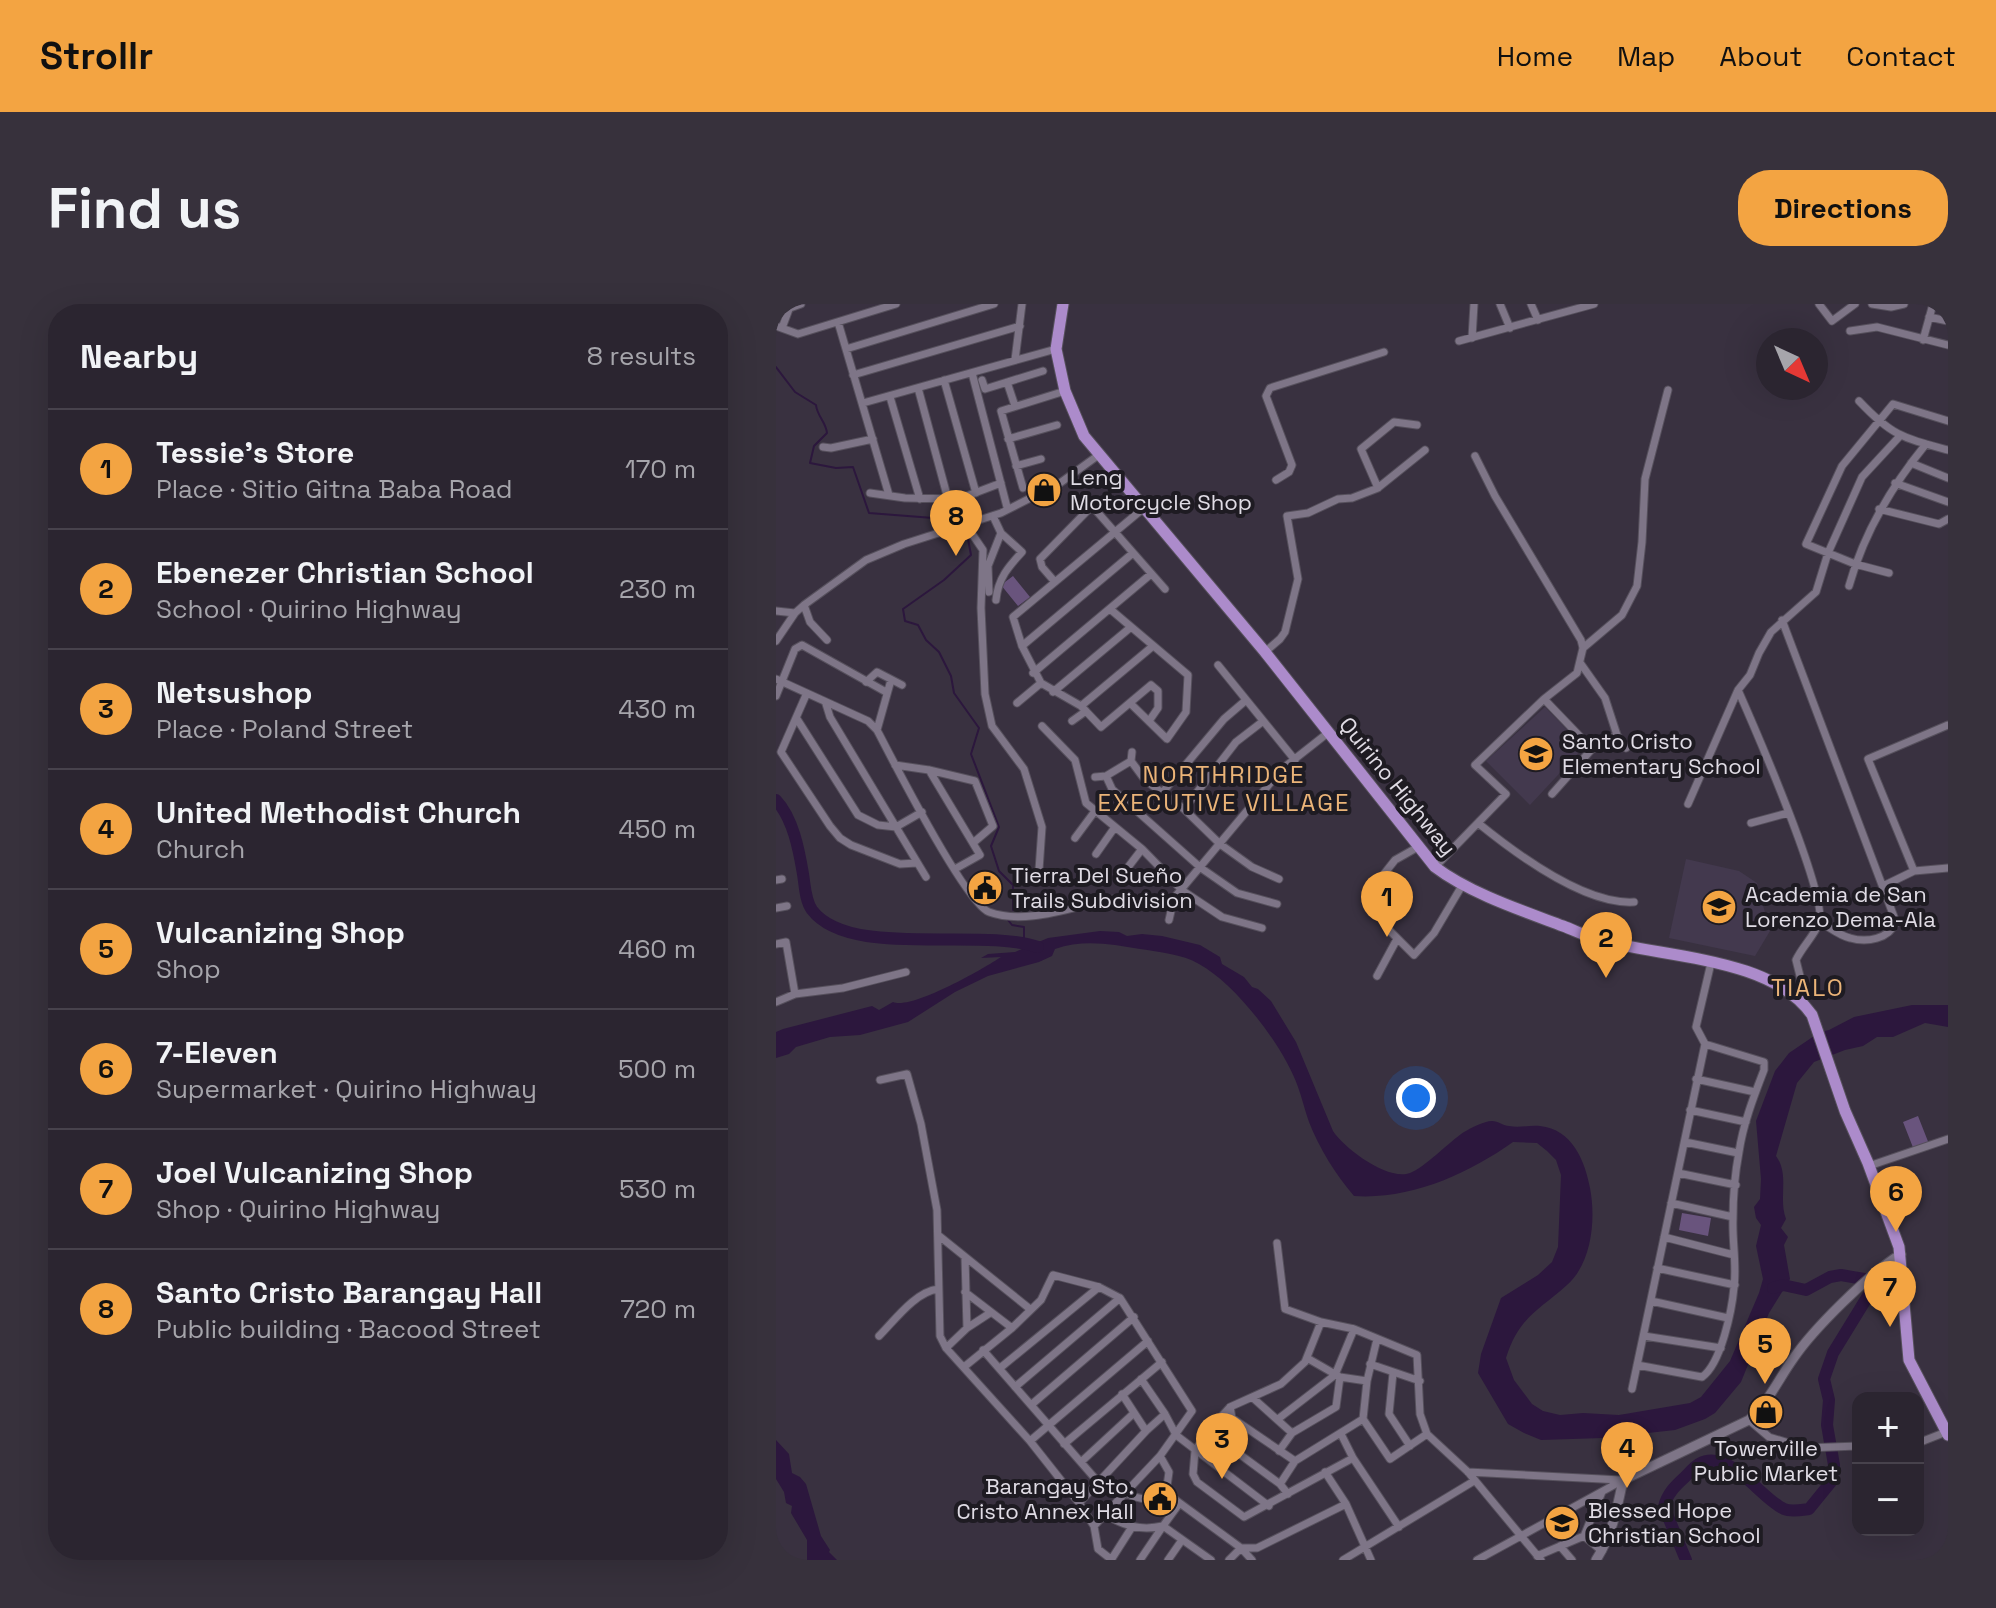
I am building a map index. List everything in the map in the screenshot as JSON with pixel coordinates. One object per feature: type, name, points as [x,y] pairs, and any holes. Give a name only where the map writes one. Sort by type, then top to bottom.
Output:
[{"type":"main road","name":"Quirino Highway","points":[[1063,304],[1056,349],[1065,391],[1084,436],[1265,652],[1435,867],[1463,884],[1593,938],[1711,963],[1769,980],[1804,1004],[1901,1254],[1909,1360],[1947,1434]]},
{"type":"street","points":[[801,304],[791,306],[779,327],[798,334],[896,304]]},
{"type":"street","points":[[846,349],[994,304]]},
{"type":"street","points":[[1015,360],[1022,304]]},
{"type":"street","points":[[1472,338],[1474,304]]},
{"type":"street","points":[[1500,304],[1510,328]]},
{"type":"street","points":[[1531,304],[1538,320]]},
{"type":"street","points":[[1459,341],[1538,320],[1565,308],[1594,304]]},
{"type":"street","points":[[1819,304],[1832,321],[1855,304]]},
{"type":"street","points":[[1872,304],[1891,307],[1904,304]]},
{"type":"street","points":[[1923,340],[1933,304]]},
{"type":"street","points":[[1929,317],[1948,321]]},
{"type":"street","points":[[838,322],[889,495]]},
{"type":"street","points":[[853,375],[1020,326]]},
{"type":"street","points":[[1850,331],[1877,327],[1948,345]]},
{"type":"street","points":[[863,403],[1056,349]]},
{"type":"street","points":[[1276,480],[1289,472],[1292,465],[1266,396],[1270,388],[1384,352]]},
{"type":"street","points":[[982,380],[985,389],[1043,371]]},
{"type":"street","points":[[972,373],[1007,507]]},
{"type":"street","points":[[944,380],[976,493]]},
{"type":"street","points":[[1007,382],[1015,406]]},
{"type":"street","points":[[918,388],[948,499]]},
{"type":"street","points":[[1583,648],[1622,615],[1637,586],[1645,479],[1668,390]]},
{"type":"street","points":[[1023,488],[1000,413],[1065,391]]},
{"type":"street","points":[[890,397],[920,499]]},
{"type":"street","points":[[1859,401],[1899,437],[1948,450]]},
{"type":"street","points":[[1889,573],[1855,564],[1806,544],[1842,466],[1893,404],[1948,421]]},
{"type":"street","points":[[1379,487],[1361,449],[1396,421],[1417,425]]},
{"type":"street","points":[[1008,439],[1057,425]]},
{"type":"street","points":[[1688,804],[1738,690],[1750,675],[1771,632],[1816,592],[1828,553],[1862,477],[1899,437]]},
{"type":"street","points":[[823,447],[873,439]]},
{"type":"street","points":[[1849,586],[1879,509],[1926,444]]},
{"type":"street","points":[[1265,652],[1285,632],[1298,579],[1287,516],[1308,513],[1338,499],[1352,498],[1379,487],[1425,450]]},
{"type":"street","points":[[776,641],[795,613],[866,560],[993,516],[1060,483],[1100,454]]},
{"type":"street","points":[[1435,867],[1506,794],[1475,765],[1544,699],[1577,673],[1583,648],[1475,456]]},
{"type":"street","points":[[1016,466],[1041,459]]},
{"type":"street","points":[[1911,463],[1948,478]]},
{"type":"street","points":[[870,493],[920,499],[959,499],[1001,483]]},
{"type":"street","points":[[1895,483],[1948,502]]},
{"type":"street","points":[[1055,582],[1042,567],[1040,559],[1092,506],[1165,589]]},
{"type":"street","points":[[1145,507],[1013,617],[1033,673],[1041,683],[1084,708],[1101,727],[1151,685],[1158,691],[1158,708],[1149,721]]},
{"type":"street","points":[[1879,509],[1939,524],[1948,519]]},
{"type":"street","points":[[993,516],[1001,533],[1014,542],[1022,553],[1004,573],[996,600]]},
{"type":"street","points":[[961,526],[983,550],[981,608],[985,694],[992,726],[1024,769],[1042,827],[1039,870]]},
{"type":"street","points":[[989,592],[988,566],[1001,533]]},
{"type":"street","points":[[1022,646],[1133,553]]},
{"type":"street","points":[[1033,673],[1151,574]]},
{"type":"street","points":[[804,605],[810,622],[827,640]]},
{"type":"street","points":[[1110,609],[1188,675],[1186,712],[1167,739],[1130,703]]},
{"type":"street","points":[[776,611],[795,613]]},
{"type":"street","points":[[1782,620],[1896,922],[1881,938],[1850,939],[1820,922]]},
{"type":"street","points":[[1053,692],[1131,627]]},
{"type":"street","points":[[776,696],[779,681],[795,649],[802,645],[886,692]]},
{"type":"street","points":[[1072,721],[1153,646]]},
{"type":"street","points":[[1581,664],[1605,698],[1617,735],[1626,748]]},
{"type":"street","points":[[1218,665],[1295,760]]},
{"type":"street","points":[[866,682],[877,672],[902,685]]},
{"type":"street","points":[[877,730],[891,680]]},
{"type":"street","points":[[779,681],[868,721],[877,730],[955,869],[980,907],[989,912],[1019,917],[1034,918],[1115,899],[1155,904],[1174,898],[1183,891],[1282,769],[1329,732]]},
{"type":"street","points":[[1017,703],[1041,683]]},
{"type":"street","points":[[1738,690],[1819,896],[1820,922],[1796,960],[1804,1004]]},
{"type":"street","points":[[806,695],[779,751],[840,838],[900,864],[917,863]]},
{"type":"street","points":[[1544,699],[1592,749]]},
{"type":"street","points":[[1162,793],[1224,719],[1245,701]]},
{"type":"street","points":[[826,704],[830,717],[926,877]]},
{"type":"street","points":[[797,719],[858,815],[878,825],[896,827],[922,812]]},
{"type":"street","points":[[1184,809],[1236,742],[1262,722]]},
{"type":"street","points":[[1914,871],[1868,759],[1948,725]]},
{"type":"street","points":[[1042,726],[1075,760],[1086,803],[1142,849],[1183,891],[1222,917],[1262,928]]},
{"type":"street","points":[[1552,794],[1592,749],[1617,735]]},
{"type":"street","points":[[1095,777],[1106,776],[1131,756],[1145,780],[1184,809],[1220,844],[1252,867],[1279,879]]},
{"type":"street","points":[[895,765],[975,781],[993,826],[973,843]]},
{"type":"street","points":[[929,770],[980,855],[955,869]]},
{"type":"street","points":[[1106,776],[1112,789],[1201,868],[1237,893],[1277,904]]},
{"type":"street","points":[[1075,838],[1095,811]]},
{"type":"street","points":[[1751,823],[1788,813]]},
{"type":"street","points":[[1478,823],[1520,857],[1579,888],[1619,903],[1634,902]]},
{"type":"street","points":[[1096,854],[1115,827]]},
{"type":"street","points":[[1418,847],[1395,860],[1380,879],[1388,900],[1375,909],[1397,939],[1414,955],[1434,933],[1463,884]]},
{"type":"street","points":[[1122,875],[1142,849]]},
{"type":"street","points":[[1883,886],[1914,871],[1948,868]]},
{"type":"street","points":[[1169,920],[1174,898]]},
{"type":"street","points":[[776,908],[787,906]]},
{"type":"street","points":[[1377,976],[1397,939]]},
{"type":"street","points":[[776,944],[786,942],[795,994]]},
{"type":"street","points":[[1632,1389],[1705,1044],[1696,1027],[1711,963]]},
{"type":"street","points":[[776,1002],[795,994],[843,988],[906,972]]},
{"type":"street","points":[[1637,1365],[1702,1377],[1708,1373],[1721,1348],[1735,1285],[1733,1217],[1738,1153],[1764,1062],[1705,1044]]},
{"type":"street","points":[[880,1080],[907,1074],[909,1078],[934,1196],[940,1336],[946,1348],[1030,1441],[1079,1503],[1094,1526],[1098,1549],[1111,1560],[1132,1527]]},
{"type":"street","points":[[1696,1079],[1755,1092]]},
{"type":"street","points":[[1690,1110],[1746,1122]]},
{"type":"street","points":[[1869,1166],[1948,1139]]},
{"type":"street","points":[[1685,1142],[1738,1153]]},
{"type":"street","points":[[1678,1173],[1736,1185]]},
{"type":"street","points":[[1671,1203],[1733,1217]]},
{"type":"street","points":[[938,1235],[1030,1309]]},
{"type":"street","points":[[1664,1237],[1734,1255]]},
{"type":"street","points":[[1277,1243],[1285,1309],[1321,1322],[1354,1329],[1417,1355],[1420,1414],[1427,1434],[1468,1472],[1539,1558],[1584,1536],[1603,1491]]},
{"type":"street","points":[[1477,1560],[1623,1480],[1749,1420],[1763,1407],[1795,1356],[1873,1275],[1901,1254]]},
{"type":"street","points":[[965,1257],[967,1328]]},
{"type":"street","points":[[1657,1268],[1735,1285]]},
{"type":"street","points":[[964,1367],[1041,1300],[1053,1275],[1099,1287],[1120,1298],[1192,1411],[1160,1456],[1094,1526]]},
{"type":"street","points":[[1000,1368],[1099,1287]]},
{"type":"street","points":[[879,1336],[916,1300],[938,1289]]},
{"type":"street","points":[[965,1292],[1012,1328]]},
{"type":"street","points":[[1015,1387],[1120,1298]]},
{"type":"street","points":[[1651,1301],[1728,1318]]},
{"type":"street","points":[[946,1348],[967,1328],[990,1313]]},
{"type":"street","points":[[1031,1405],[1134,1317]]},
{"type":"street","points":[[1321,1322],[1307,1358],[1281,1384],[1230,1407],[1208,1431],[1195,1451],[1194,1478],[1240,1515],[1249,1517],[1353,1458]]},
{"type":"street","points":[[1279,1451],[1292,1433],[1336,1407],[1338,1376],[1354,1329]]},
{"type":"street","points":[[1644,1336],[1721,1348]]},
{"type":"street","points":[[1377,1339],[1367,1381],[1363,1419],[1387,1458],[1393,1459],[1427,1434]]},
{"type":"street","points":[[1030,1441],[1148,1341]]},
{"type":"street","points":[[983,1350],[1099,1483]]},
{"type":"street","points":[[1307,1358],[1338,1376],[1367,1381]]},
{"type":"street","points":[[1064,1444],[1162,1362]]},
{"type":"street","points":[[1370,1364],[1420,1381]]},
{"type":"street","points":[[1393,1373],[1389,1414],[1410,1446]]},
{"type":"street","points":[[1278,1419],[1338,1376]]},
{"type":"street","points":[[1141,1379],[1176,1435],[1269,1506]]},
{"type":"street","points":[[1122,1394],[1146,1431]]},
{"type":"street","points":[[1253,1398],[1292,1433]]},
{"type":"street","points":[[1230,1407],[1232,1418],[1295,1461]]},
{"type":"street","points":[[1081,1462],[1134,1413]]},
{"type":"street","points":[[1079,1503],[1165,1414]]},
{"type":"street","points":[[1280,1484],[1295,1461],[1363,1419]]},
{"type":"street","points":[[1749,1420],[1769,1437],[1805,1448],[1852,1446]]},
{"type":"street","points":[[1208,1431],[1280,1484],[1288,1494]]},
{"type":"street","points":[[1341,1434],[1353,1458],[1399,1527]]},
{"type":"street","points":[[1924,1441],[1947,1434]]},
{"type":"street","points":[[1160,1456],[1169,1472],[1166,1493]]},
{"type":"street","points":[[1325,1472],[1346,1504],[1371,1560]]},
{"type":"street","points":[[1468,1472],[1623,1480]]},
{"type":"street","points":[[1584,1536],[1599,1556],[1615,1521],[1623,1480]]},
{"type":"street","points":[[1343,1560],[1474,1481]]},
{"type":"street","points":[[1126,1493],[1137,1499],[1153,1499],[1166,1493]]},
{"type":"street","points":[[1166,1493],[1241,1548],[1252,1560]]},
{"type":"street","points":[[1140,1560],[1179,1504]]},
{"type":"street","points":[[1229,1560],[1241,1548],[1257,1548],[1346,1504]]},
{"type":"street","points":[[1104,1514],[1132,1527],[1152,1529],[1163,1526]]},
{"type":"street","points":[[1163,1526],[1211,1560]]},
{"type":"street","points":[[1168,1560],[1182,1540]]},
{"type":"street","points":[[1560,1546],[1572,1560]]},
{"type":"shaded area","points":[[1013,576],[1030,597],[1018,606],[1001,585]]},
{"type":"shaded area","name":"Santo Cristo Elementary School","points":[[1545,707],[1584,747],[1530,805],[1486,761]]},
{"type":"shaded area","name":"Academia de San Lorenzo Dema-Ala","points":[[1686,859],[1739,871],[1757,883],[1770,931],[1755,956],[1669,938]]},
{"type":"shaded area","points":[[1100,931],[1119,932],[1127,936],[1162,936],[1200,945],[1220,957],[1222,964],[1244,977],[1271,1001],[1296,1042],[1333,1131],[1347,1146],[1379,1168],[1401,1174],[1410,1173],[1464,1132],[1489,1121],[1513,1127],[1551,1128],[1569,1140],[1585,1167],[1590,1188],[1592,1227],[1587,1253],[1567,1285],[1523,1324],[1506,1358],[1514,1380],[1532,1404],[1543,1411],[1560,1415],[1619,1415],[1690,1403],[1701,1397],[1730,1361],[1763,1279],[1756,1246],[1761,1225],[1754,1207],[1760,1199],[1761,1179],[1756,1121],[1775,1071],[1789,1053],[1820,1032],[1854,1017],[1912,1005],[1948,1005],[1948,1027],[1925,1023],[1893,1037],[1877,1037],[1863,1046],[1814,1062],[1797,1083],[1776,1156],[1783,1179],[1786,1219],[1781,1228],[1788,1237],[1784,1245],[1790,1279],[1769,1313],[1741,1382],[1715,1413],[1675,1430],[1603,1438],[1541,1440],[1508,1424],[1478,1373],[1481,1354],[1501,1298],[1538,1275],[1552,1262],[1558,1247],[1561,1175],[1556,1160],[1537,1143],[1513,1142],[1496,1154],[1438,1182],[1396,1194],[1354,1196],[1318,1142],[1291,1071],[1270,1036],[1228,986],[1192,961],[1170,954],[1108,944],[1066,946],[1055,949],[1052,956],[1039,962],[988,976],[955,992],[908,1022],[860,1035],[830,1037],[796,1047],[789,1054],[776,1058],[776,1032],[783,1029],[872,1006],[879,1010],[893,1002],[915,1000],[947,987],[1001,957],[981,958],[988,954],[1015,952],[1048,938]]},
{"type":"shaded area","points":[[1918,1116],[1929,1144],[1914,1150],[1903,1122]]},
{"type":"shaded area","points":[[1682,1213],[1711,1218],[1708,1236],[1679,1230]]},
{"type":"shaded area","points":[[776,1440],[789,1454],[792,1473],[806,1484],[821,1536],[837,1560],[807,1560],[807,1540],[776,1479]]},
{"type":"waterway","points":[[776,367],[795,392],[816,405],[826,429],[827,433],[814,446],[810,463],[836,468],[853,467],[869,513],[946,519],[958,525]]},
{"type":"waterway","points":[[962,530],[968,539],[971,555],[944,580],[903,609],[905,621],[918,625],[926,640],[939,652],[951,676],[954,693],[979,728],[971,754],[999,827],[991,846],[999,871],[1013,885],[1013,910]]},
{"type":"waterway","points":[[776,800],[787,816],[794,835],[810,906],[830,925],[854,934],[884,938],[983,940],[1038,947]]},
{"type":"waterway","points":[[1008,920],[1012,925],[1024,927],[1024,942]]},
{"type":"waterway","points":[[1686,1560],[1664,1507],[1672,1490],[1699,1464],[1722,1462],[1775,1503],[1790,1510],[1809,1509],[1831,1482],[1834,1465],[1827,1425],[1829,1400],[1824,1379],[1833,1353],[1871,1291],[1864,1279],[1841,1275],[1830,1277],[1806,1290],[1783,1285],[1773,1288]]},
{"type":"place","name":"Leng Motorcycle Shop","points":[[1044,490]]},
{"type":"place","name":"Santo Cristo Barangay Hall","points":[[956,556]]},
{"type":"place","name":"Santo Cristo Elementary School","points":[[1536,754]]},
{"type":"place","name":"Tierra Del Sueño Trails Subdivision","points":[[985,888]]},
{"type":"place","name":"Academia de San Lorenzo Dema-Ala","points":[[1719,907]]},
{"type":"place","name":"Tessie's Store","points":[[1387,937]]},
{"type":"place","name":"Ebenezer Christian School","points":[[1606,978]]},
{"type":"place","name":"7-Eleven","points":[[1896,1232]]},
{"type":"place","name":"Joel Vulcanizing Shop","points":[[1890,1327]]},
{"type":"place","name":"Vulcanizing Shop","points":[[1765,1384]]},
{"type":"place","name":"Towerville Public Market","points":[[1766,1412]]},
{"type":"place","name":"Netsushop","points":[[1222,1479]]},
{"type":"place","name":"United Methodist Church","points":[[1627,1488]]},
{"type":"place","name":"Barangay Sto. Cristo Annex Hall","points":[[1160,1499]]},
{"type":"place","name":"Blessed Hope Christian School","points":[[1562,1523]]},
{"type":"district","name":"NORTHRIDGE EXECUTIVE VILLAGE","points":[[1224,789]]},
{"type":"district","name":"TIALO","points":[[1808,988]]}]
